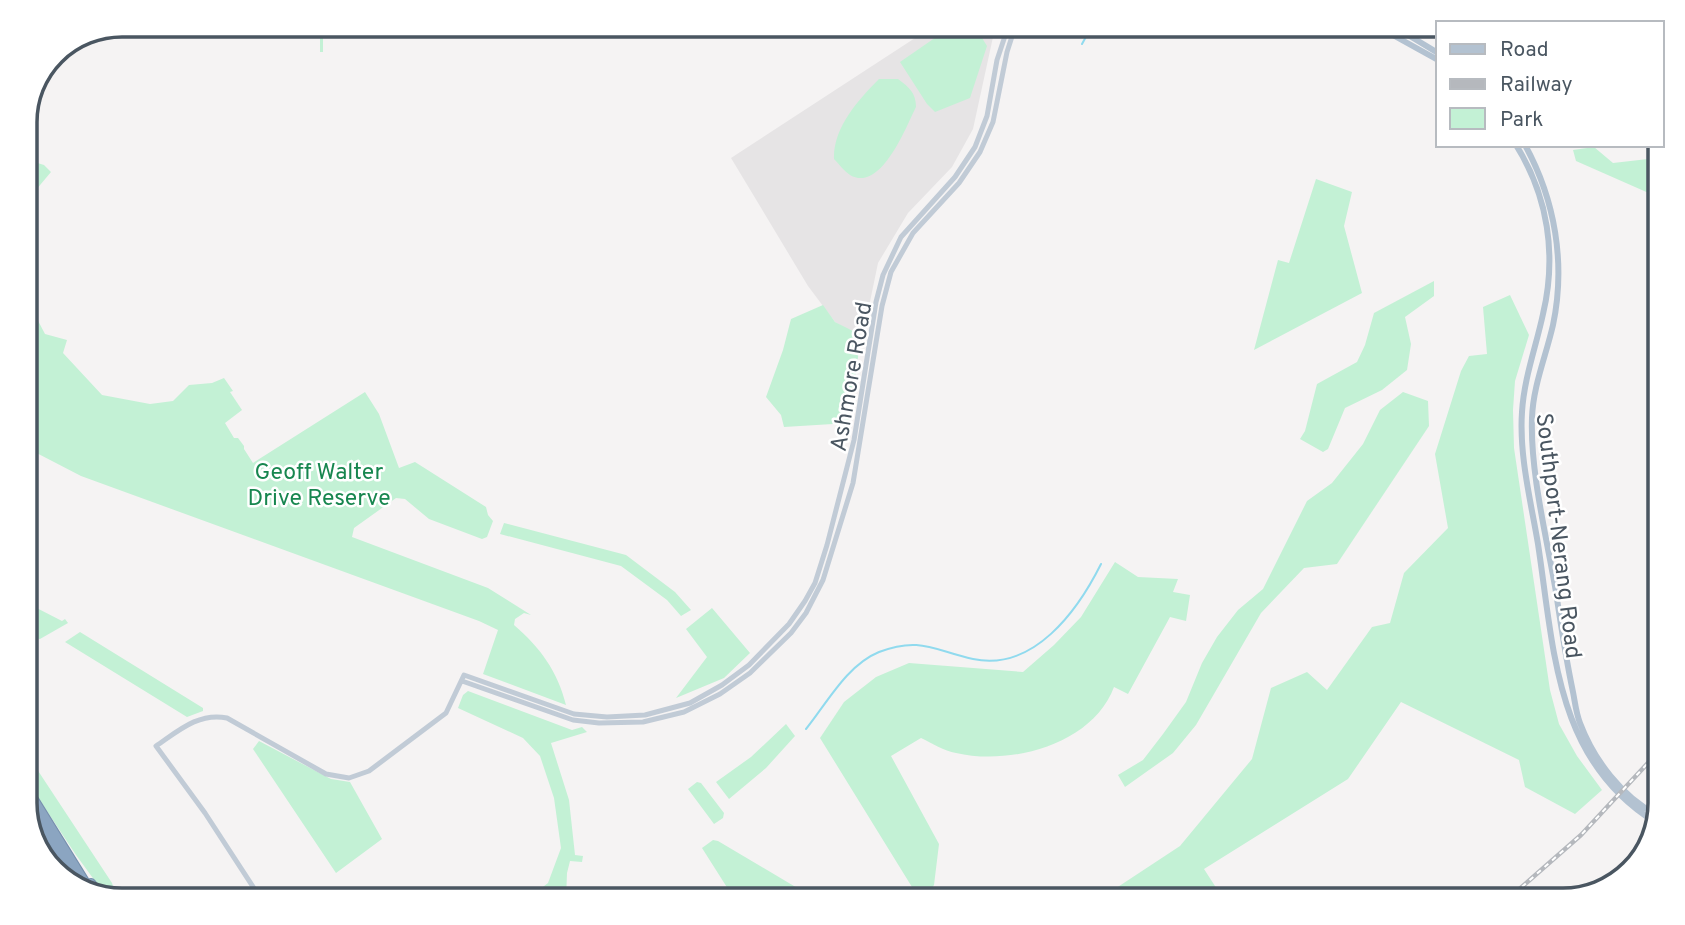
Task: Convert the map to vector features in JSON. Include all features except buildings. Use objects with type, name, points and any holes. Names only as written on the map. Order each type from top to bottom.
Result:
[{"type":"highway","points":[[37,804],[84,879]]},
{"type":"highway","points":[[38,817],[71,871]]},
{"type":"highway","points":[[79,871],[91,882]]},
{"type":"main road","name":"Ashmore Road","points":[[691,706],[749,665],[789,624],[815,583],[854,440],[876,302],[883,275],[901,237],[955,177],[975,147],[988,116],[1005,37]]},
{"type":"main road","name":"Ashmore Road","points":[[691,706],[731,688],[760,664],[799,623],[819,591],[853,483],[887,285],[909,238],[959,183],[980,152],[993,122],[1012,37]]},
{"type":"main road","points":[[1396,37],[1436,59]]},
{"type":"main road","points":[[1412,37],[1436,51]]},
{"type":"main road","name":"Southport-Nerang Road","points":[[1517,147],[1537,188],[1550,243],[1549,285],[1526,377],[1521,420],[1558,681],[1576,732],[1594,764],[1624,799],[1647,816]]},
{"type":"main road","name":"Southport-Nerang Road","points":[[1526,147],[1545,188],[1556,236],[1556,307],[1536,388],[1531,440],[1564,650],[1580,722],[1594,751],[1615,780],[1648,809]]},
{"type":"main road","points":[[250,888],[205,813],[156,746],[197,720],[220,717],[232,720],[326,774],[341,778],[356,777],[374,767],[446,713],[463,678],[574,714],[638,716],[691,706]]},
{"type":"shaded area","points":[[917,37],[993,37],[973,129],[952,167],[908,213],[878,263],[861,332],[847,329],[835,322],[808,286],[731,158]]},
{"type":"green space","points":[[359,37],[323,38],[323,52],[320,52],[320,38],[312,38]]},
{"type":"green space","points":[[936,37],[981,37],[987,46],[970,98],[935,112],[900,62]]},
{"type":"green space","points":[[879,79],[898,79],[902,82],[913,94],[916,107],[899,142],[882,167],[872,175],[861,178],[850,175],[834,159],[835,148],[848,115]]},
{"type":"green space","points":[[1594,147],[1613,163],[1648,159],[1648,193],[1576,161],[1573,150]]},
{"type":"green space","points":[[37,163],[51,172],[37,189]]},
{"type":"green space","points":[[1316,179],[1352,192],[1344,226],[1362,293],[1254,350],[1278,260],[1289,263]]},
{"type":"green space","points":[[1434,281],[1434,296],[1405,317],[1411,344],[1407,370],[1382,390],[1345,408],[1328,449],[1323,452],[1300,439],[1305,431],[1317,384],[1357,362],[1374,313]]},
{"type":"green space","points":[[1510,295],[1529,335],[1515,381],[1514,448],[1550,690],[1559,724],[1577,756],[1602,790],[1575,814],[1525,787],[1519,760],[1401,702],[1348,779],[1204,869],[1216,888],[1116,888],[1180,846],[1252,759],[1271,688],[1307,672],[1327,690],[1372,627],[1390,623],[1404,573],[1448,528],[1435,454],[1461,371],[1469,356],[1487,354],[1483,307]]},
{"type":"green space","points":[[823,305],[835,322],[861,335],[849,423],[784,427],[781,415],[766,397],[791,319]]},
{"type":"green space","name":"Geoff Walter Drive Reserve","points":[[37,319],[45,334],[67,340],[63,353],[102,395],[150,404],[173,401],[189,385],[212,383],[224,378],[242,410],[225,423],[234,438],[238,438],[244,446],[253,463],[365,392],[379,414],[399,468],[415,462],[486,507],[493,521],[487,537],[482,539],[429,519],[405,499],[396,498],[354,528],[352,537],[488,588],[531,615],[524,613],[515,619],[514,625],[547,661],[566,705],[483,674],[498,630],[479,621],[81,476],[37,453]]},
{"type":"green space","points":[[1403,392],[1428,401],[1429,426],[1337,564],[1304,568],[1261,613],[1196,725],[1173,753],[1125,787],[1118,775],[1143,760],[1186,702],[1202,663],[1217,637],[1238,610],[1263,589],[1307,501],[1332,483],[1363,444],[1380,410]]},
{"type":"green space","points":[[504,523],[626,555],[675,592],[691,610],[681,616],[667,600],[621,566],[500,534]]},
{"type":"green space","points":[[1115,562],[1138,577],[1178,579],[1173,592],[1190,595],[1186,621],[1170,617],[1128,694],[1114,687],[1103,707],[1088,723],[1069,736],[1025,753],[1001,756],[952,752],[921,738],[891,756],[939,844],[934,885],[932,888],[913,888],[820,738],[844,702],[876,677],[909,663],[1023,672],[1081,617]]},
{"type":"green space","points":[[37,608],[62,621],[65,619],[68,623],[37,638]]},
{"type":"green space","points":[[712,608],[750,653],[724,678],[676,698],[707,657],[686,629]]},
{"type":"green space","points":[[80,632],[203,708],[203,711],[187,717],[65,642]]},
{"type":"green space","points":[[468,691],[572,730],[582,727],[587,732],[551,743],[569,800],[575,855],[583,856],[582,862],[570,861],[566,888],[542,888],[548,883],[561,848],[554,798],[540,756],[523,738],[458,708],[463,695]]},
{"type":"green space","points":[[786,724],[795,736],[766,768],[729,799],[716,782],[751,757]]},
{"type":"green space","points":[[259,741],[331,779],[350,782],[382,839],[336,873],[253,749]]},
{"type":"green space","points":[[37,769],[113,888],[97,884],[37,796]]},
{"type":"green space","points":[[697,782],[701,783],[724,813],[723,818],[714,824],[688,789]]},
{"type":"green space","points":[[713,840],[718,841],[797,888],[727,888],[702,848]]},
{"type":"waterway","points":[[1082,44],[1086,37]]},
{"type":"waterway","points":[[806,729],[847,675],[879,652],[894,647],[917,645],[973,659],[995,661],[1034,647],[1066,618],[1101,564]]},
{"type":"railway","points":[[1521,888],[1581,835],[1648,763]]}]
